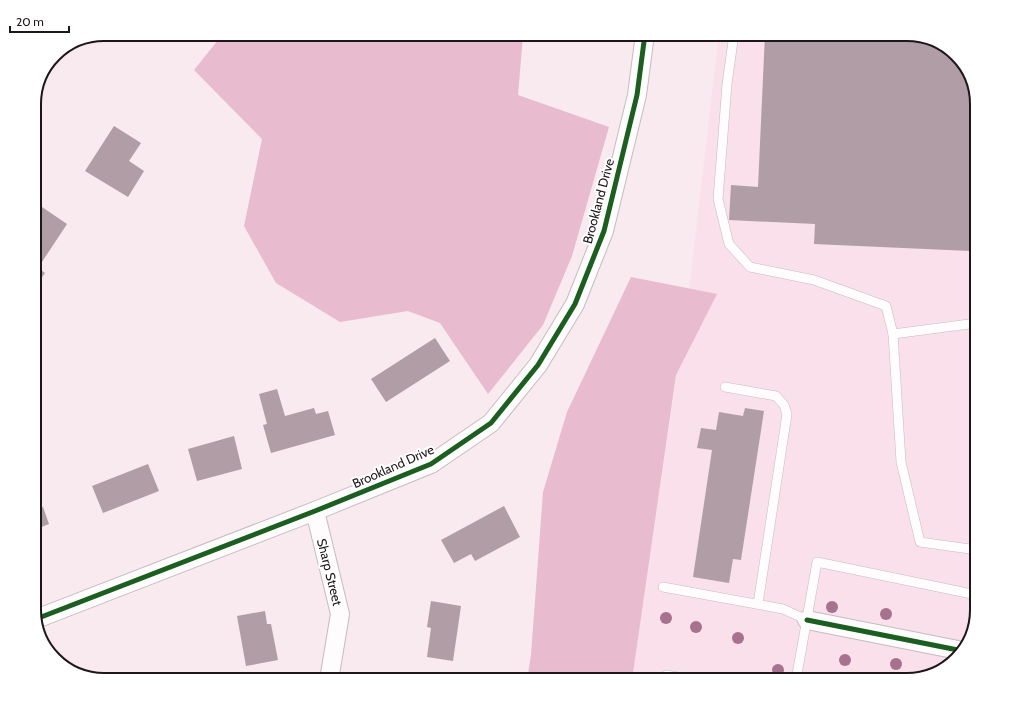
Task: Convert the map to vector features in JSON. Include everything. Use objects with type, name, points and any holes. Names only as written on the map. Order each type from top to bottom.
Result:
[{"type":"street","name":"Brookland Drive","points":[[41,617],[315,511],[431,464],[492,423],[538,366],[575,304],[604,231],[637,95],[644,41]]},
{"type":"street","name":"Sharp Street","points":[[315,511],[340,614],[330,673]]},
{"type":"street","points":[[807,620],[956,649]]},
{"type":"lane","points":[[733,41],[727,84],[718,199],[729,244],[750,267],[814,280],[886,306],[893,334],[901,462],[920,542],[970,549]]},
{"type":"lane","points":[[893,334],[970,324]]},
{"type":"lane","points":[[725,387],[776,396],[784,405],[787,414],[758,604]]},
{"type":"lane","points":[[797,673],[817,562],[970,594]]},
{"type":"lane","points":[[663,587],[783,609],[807,620]]},
{"type":"shaded area","points":[[217,41],[523,41],[518,95],[609,127],[572,256],[543,325],[488,394],[440,323],[408,311],[340,322],[276,283],[244,226],[262,139],[194,70]]},
{"type":"shaded area","points":[[718,41],[907,41],[923,43],[931,46],[942,52],[959,69],[967,84],[970,104],[970,610],[968,626],[959,645],[945,660],[938,665],[923,671],[907,673],[633,673],[690,282]]},
{"type":"shaded area","points":[[631,277],[717,294],[676,375],[633,673],[528,673],[531,655],[543,492],[567,412]]},
{"type":"building","points":[[765,41],[907,41],[923,43],[942,52],[954,63],[963,76],[969,92],[970,104],[970,251],[814,244],[815,224],[729,220],[731,185],[758,187]]},
{"type":"building","points":[[114,126],[141,143],[129,161],[144,171],[128,197],[85,171]]},
{"type":"building","points":[[42,207],[67,224],[41,263]]},
{"type":"building","points":[[41,270],[45,273],[41,279]]},
{"type":"building","points":[[435,338],[450,361],[386,402],[371,379]]},
{"type":"building","points":[[277,389],[285,416],[314,408],[316,414],[328,411],[335,435],[271,453],[263,425],[267,424],[259,394]]},
{"type":"building","points":[[745,408],[764,411],[741,560],[733,559],[729,583],[693,577],[712,450],[697,448],[701,428],[716,430],[719,412],[743,416]]},
{"type":"building","points":[[234,436],[242,469],[197,481],[188,449]]},
{"type":"building","points":[[148,464],[159,491],[103,513],[92,486]]},
{"type":"building","points":[[504,506],[520,537],[475,561],[471,554],[454,563],[441,540]]},
{"type":"building","points":[[43,507],[49,524],[41,527],[41,508]]},
{"type":"building","points":[[431,601],[461,606],[453,661],[427,657],[431,628],[427,627]]},
{"type":"building","points":[[265,611],[267,624],[271,624],[278,660],[246,666],[237,616]]},
{"type":"cycle path","points":[[41,617],[315,511],[431,464],[491,423],[538,365],[575,304],[604,231],[637,95],[644,41]]},
{"type":"cycle path","points":[[807,620],[955,649]]}]
